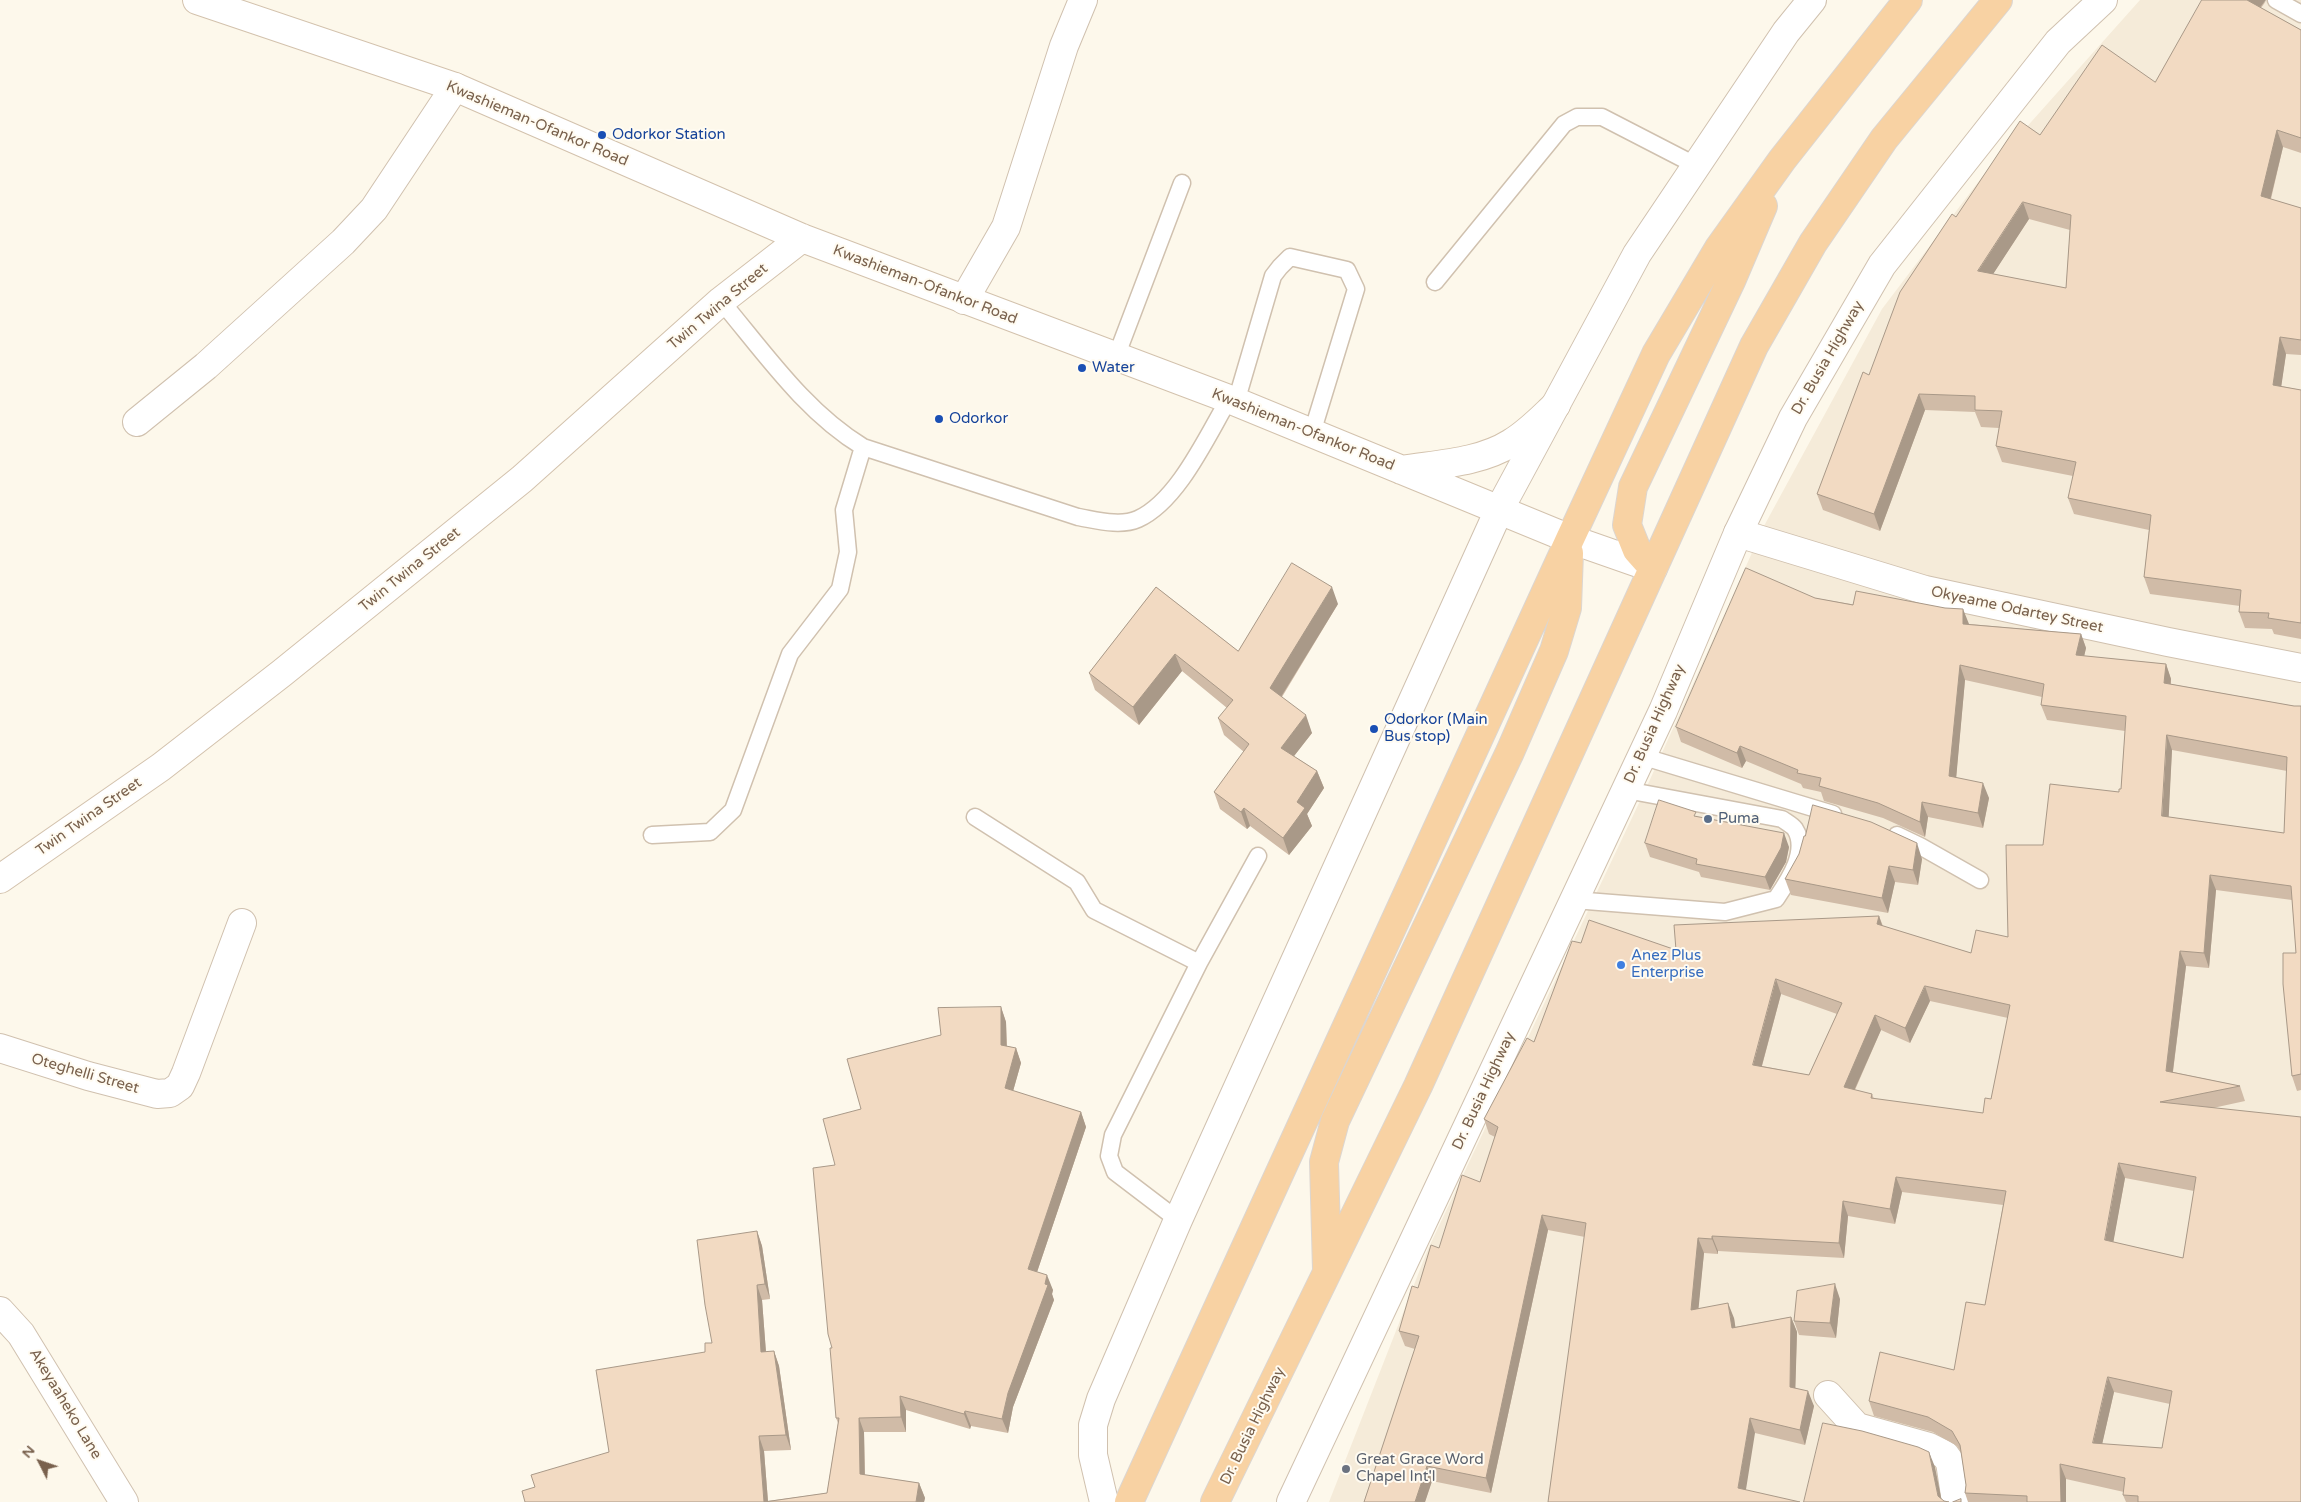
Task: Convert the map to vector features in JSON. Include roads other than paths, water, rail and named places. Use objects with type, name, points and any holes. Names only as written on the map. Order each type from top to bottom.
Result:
[{"type":"highway","points":[[1129,1502],[1656,354],[1719,248],[1782,160],[1908,0]]},
{"type":"highway","name":"Dr. Busia Highway","points":[[1215,1502],[1418,1086],[1754,346],[1813,243],[1884,139],[1998,0]]},
{"type":"highway","points":[[1653,568],[1637,550],[1627,524],[1633,487],[1731,281],[1782,160]]},
{"type":"highway","points":[[1327,1274],[1324,1162],[1335,1121],[1510,752],[1554,651],[1567,608],[1570,539]]},
{"type":"street","name":"Kwashieman-Ofankor Road","points":[[198,0],[455,87],[802,238],[1233,400],[1570,539],[1653,568]]},
{"type":"street","points":[[964,300],[1006,227],[1064,46],[1083,0]]},
{"type":"street","points":[[1104,1502],[1094,1455],[1093,1425],[1100,1399],[1178,1220],[1499,510],[1637,254],[1786,32],[1812,0]]},
{"type":"street","name":"Dr. Busia Highway","points":[[1291,1502],[1626,790],[1662,712],[1738,533],[1793,418],[1882,265],[2058,42],[2104,0]]},
{"type":"street","points":[[137,422],[206,366],[355,229],[374,209],[455,87]]},
{"type":"street","name":"Twin Twina Street","points":[[0,879],[161,767],[290,666],[522,480],[721,301],[802,238]]},
{"type":"street","points":[[1402,470],[1477,458],[1509,444],[1527,432],[1556,405]]},
{"type":"street","name":"Okyeame Odartey Street","points":[[1738,533],[1925,590],[2168,642],[2301,668]]},
{"type":"street","name":"Oteghelli Street","points":[[0,1048],[96,1078],[157,1094],[170,1093],[180,1086],[186,1073],[242,923]]},
{"type":"street","name":"Akeyaaheko Lane","points":[[0,1311],[22,1334],[124,1502]]},
{"type":"street","points":[[1828,1395],[1857,1427],[1929,1447],[1945,1455],[1950,1462],[1956,1502]]},
{"type":"lane","points":[[2276,0],[2301,14]]},
{"type":"lane","points":[[1435,282],[1564,124],[1577,116],[1602,117],[1697,166]]},
{"type":"lane","points":[[1116,357],[1182,182]]},
{"type":"lane","points":[[721,301],[817,414],[839,433],[863,447],[1078,518],[1112,523],[1137,519],[1161,503],[1179,482],[1233,400],[1273,276],[1290,257],[1347,270],[1356,289],[1312,433]]},
{"type":"lane","points":[[652,835],[710,832],[733,810],[790,654],[840,589],[848,552],[844,510],[863,447]]},
{"type":"lane","points":[[1641,756],[1852,820]]},
{"type":"lane","points":[[1574,900],[1725,912],[1776,898],[1792,874],[1801,842],[1794,828],[1782,819],[1626,790]]},
{"type":"lane","points":[[975,817],[1077,882],[1094,910],[1199,963]]},
{"type":"lane","points":[[1880,828],[1920,846],[1980,880]]},
{"type":"lane","points":[[1178,1220],[1115,1172],[1109,1156],[1113,1135],[1199,963],[1258,856]]},
{"type":"place","name":"Odorkor Station","points":[[602,135]]},
{"type":"place","name":"Water","points":[[1082,368]]},
{"type":"place","name":"Odorkor","points":[[939,419]]},
{"type":"place","name":"Odorkor (Main Bus stop)","points":[[1374,729]]},
{"type":"place","name":"Puma","points":[[1708,819]]},
{"type":"place","name":"Anez Plus Enterprise","points":[[1621,965]]},
{"type":"place","name":"Great Grace Word Chapel Int'l","points":[[1346,1469]]}]
